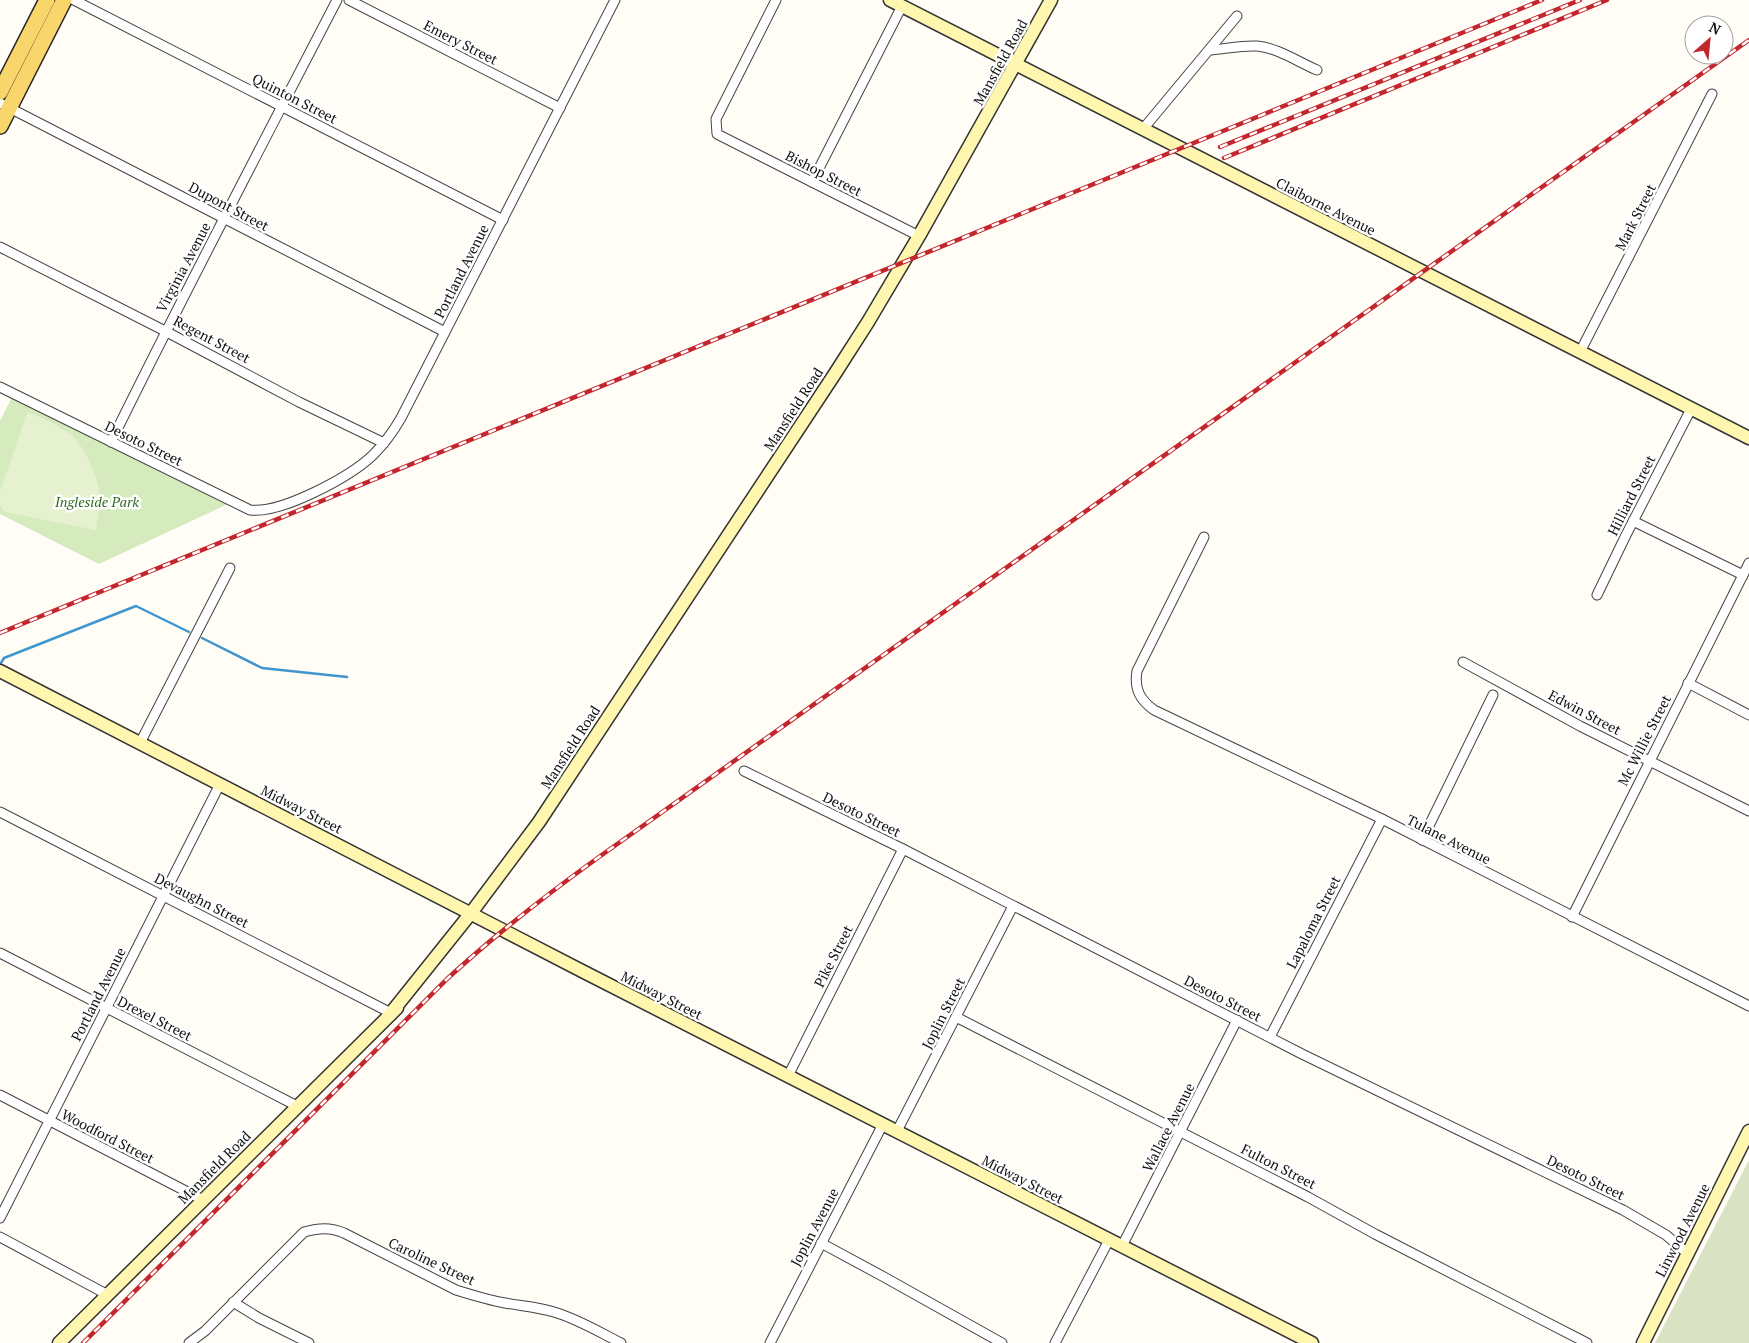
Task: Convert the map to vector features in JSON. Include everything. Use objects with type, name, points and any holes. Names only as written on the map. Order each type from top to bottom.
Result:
[{"type":"main road","points":[[0,92],[47,0]]},
{"type":"main road","points":[[0,126],[5,105],[64,0]]},
{"type":"street","name":"Quinton Street","points":[[74,0],[503,220]]},
{"type":"street","name":"Virginia Avenue","points":[[111,442],[166,331],[337,0]]},
{"type":"street","name":"Emery Street","points":[[349,0],[560,108]]},
{"type":"street","name":"Portland Avenue","points":[[279,506],[325,486],[358,468],[384,443],[401,418],[615,0]]},
{"type":"street","name":"Bishop Street","points":[[776,0],[716,119],[717,134],[919,236]]},
{"type":"street","name":"Mansfield Road","points":[[59,1343],[433,971],[527,844],[539,822],[868,322],[919,236],[1051,0]]},
{"type":"street","name":"Claiborne Avenue","points":[[898,3],[1749,438]]},
{"type":"street","points":[[812,182],[898,3]]},
{"type":"street","points":[[1143,129],[1237,16]]},
{"type":"street","points":[[1210,50],[1260,46],[1317,70]]},
{"type":"street","name":"Mark Street","points":[[1580,352],[1712,94]]},
{"type":"street","name":"Dupont Street","points":[[5,105],[445,332]]},
{"type":"street","name":"Regent Street","points":[[0,247],[166,331],[299,402],[384,443]]},
{"type":"street","name":"Desoto Street","points":[[0,387],[241,506],[257,511],[279,506]]},
{"type":"street","name":"Hilliard Street","points":[[1597,595],[1632,521],[1691,409]]},
{"type":"street","points":[[1632,521],[1745,577]]},
{"type":"street","name":"Tulane Avenue","points":[[1204,537],[1140,664],[1135,680],[1138,695],[1146,704],[1154,710],[1382,819],[1749,1006]]},
{"type":"street","name":"Mc Willie Street","points":[[1572,917],[1688,684],[1745,577],[1749,563]]},
{"type":"street","points":[[140,743],[230,568]]},
{"type":"street","name":"Edwin Street","points":[[1463,662],[1749,812]]},
{"type":"street","name":"Midway Street","points":[[0,671],[1312,1343]]},
{"type":"street","points":[[1688,684],[1749,715]]},
{"type":"street","points":[[1422,840],[1493,695]]},
{"type":"street","name":"Desoto Street","points":[[744,771],[903,849],[1270,1037],[1623,1210],[1666,1235],[1687,1253]]},
{"type":"street","name":"Portland Avenue","points":[[0,1218],[220,784]]},
{"type":"street","name":"Devaughn Street","points":[[0,812],[391,1013]]},
{"type":"street","name":"Lapaloma Street","points":[[1270,1037],[1382,819]]},
{"type":"street","name":"Pike Street","points":[[788,1076],[903,849]]},
{"type":"street","name":"Joplin Street","points":[[897,1131],[1013,906]]},
{"type":"street","name":"Drexel Street","points":[[0,953],[297,1106]]},
{"type":"street","name":"Fulton Street","points":[[956,1018],[1308,1197],[1375,1234],[1587,1343]]},
{"type":"street","name":"Wallace Avenue","points":[[1122,1246],[1237,1020]]},
{"type":"street","name":"Woodford Street","points":[[0,1096],[203,1200]]},
{"type":"street","name":"Joplin Avenue","points":[[770,1343],[883,1124]]},
{"type":"street","name":"Linwood Avenue","points":[[1643,1343],[1749,1130]]},
{"type":"street","name":"Caroline Street","points":[[233,1302],[304,1232],[318,1228],[335,1229],[456,1290],[504,1303],[555,1312],[621,1343]]},
{"type":"street","points":[[0,1237],[108,1295]]},
{"type":"street","points":[[1055,1343],[1109,1240]]},
{"type":"street","points":[[821,1243],[902,1286],[1002,1343]]},
{"type":"street","points":[[189,1343],[205,1331],[233,1302],[259,1318],[309,1343]]},
{"type":"green space","name":"Ingleside Park","points":[[12,397],[228,504],[99,564],[0,514],[0,421]]},
{"type":"green space","points":[[27,412],[68,432],[82,447],[88,457],[96,477],[100,500],[96,530],[5,512],[0,505],[0,492]]},
{"type":"green space","points":[[1749,1160],[1749,1343],[1655,1343]]},
{"type":"waterway","points":[[1,663],[4,658],[136,606],[189,632]]},
{"type":"waterway","points":[[202,638],[262,668],[347,677]]},
{"type":"railway","points":[[0,633],[1542,0]]},
{"type":"railway","points":[[1220,147],[1580,0]]},
{"type":"railway","points":[[1224,158],[1607,0]]},
{"type":"railway","points":[[83,1343],[447,979],[540,901],[599,857],[1749,40]]}]
